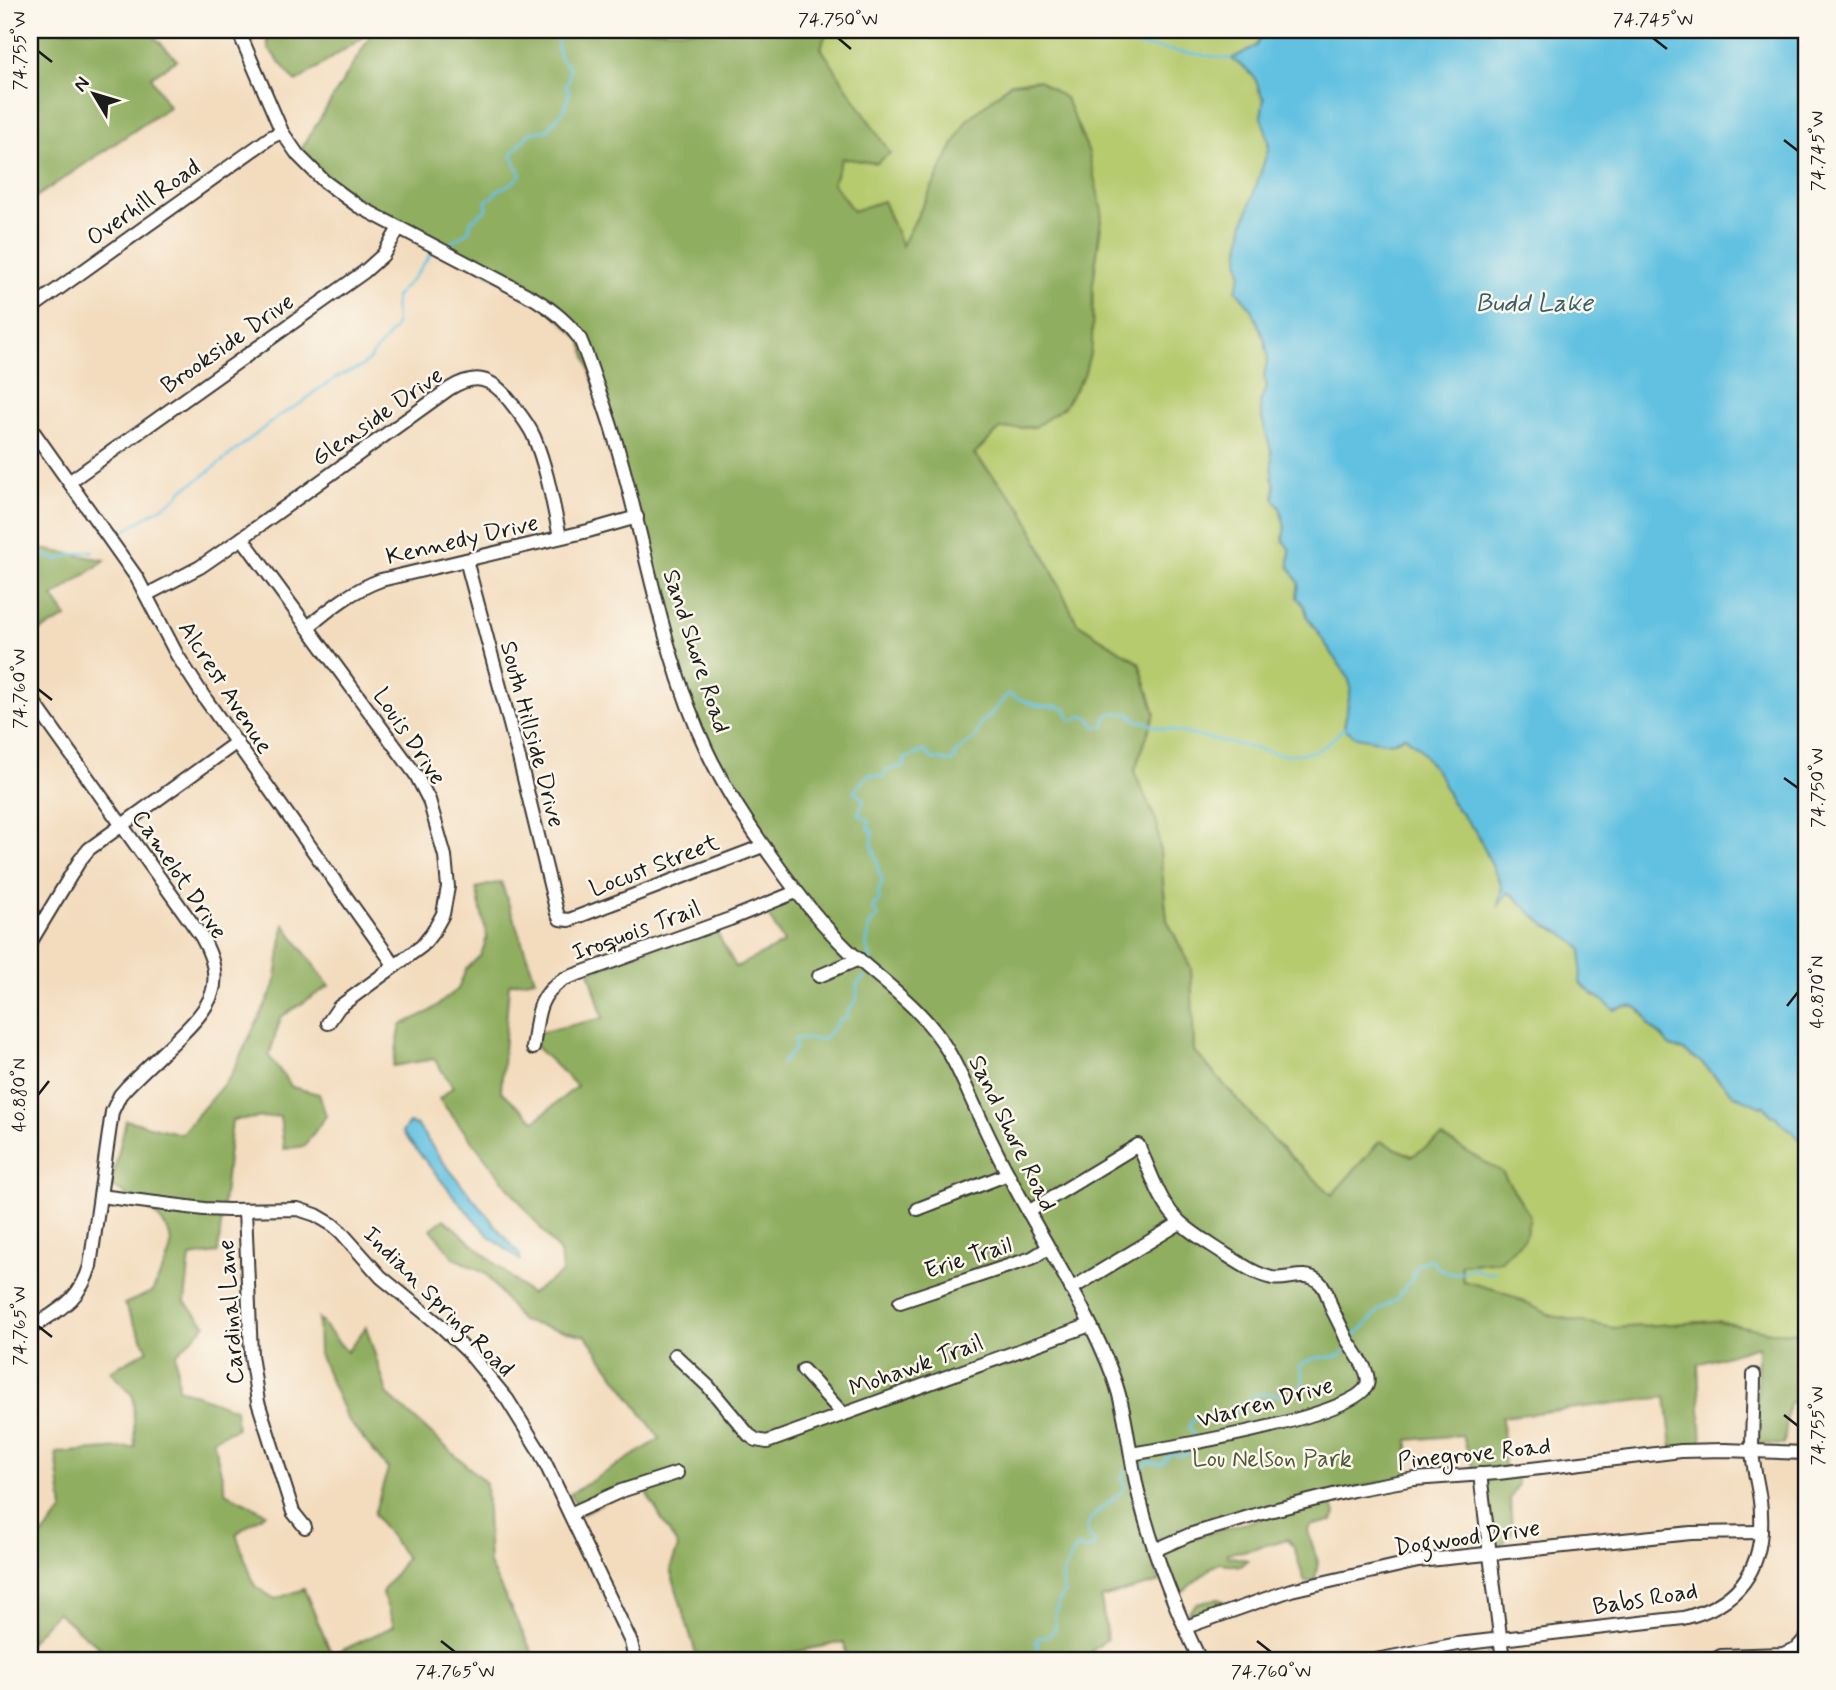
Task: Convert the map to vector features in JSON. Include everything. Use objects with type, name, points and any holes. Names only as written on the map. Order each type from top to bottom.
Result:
[{"type":"street","name":"Sand Shore Road","points":[[239,30],[282,132],[298,155],[324,181],[358,206],[535,299],[556,313],[576,333],[583,345],[609,418],[637,517],[657,603],[690,709],[705,747],[721,779],[763,846],[796,892],[825,926],[915,1008],[952,1057],[1008,1174],[1105,1357],[1118,1391],[1140,1501],[1155,1550],[1200,1660]]},
{"type":"street","name":"Overhill Road","points":[[30,309],[271,137],[282,132]]},
{"type":"street","name":"Brookside Drive","points":[[69,482],[371,266],[386,252],[400,228]]},
{"type":"street","name":"Glenside Drive","points":[[146,595],[200,567],[449,389],[473,379],[488,381],[502,391],[533,435],[560,537]]},
{"type":"street","name":"Alcrest Avenue","points":[[30,427],[137,578],[177,655],[395,966]]},
{"type":"street","name":"Kennedy Drive","points":[[308,627],[367,585],[637,517]]},
{"type":"street","name":"Louis Drive","points":[[242,538],[416,775],[429,800],[445,856],[449,887],[443,914],[428,939],[412,954],[339,1007],[328,1023]]},
{"type":"street","name":"South Hillside Drive","points":[[466,560],[560,919]]},
{"type":"street","name":"Camelot Drive","points":[[30,697],[201,936],[212,958],[214,978],[212,995],[204,1012],[127,1087],[115,1105],[110,1119],[90,1266],[82,1287],[69,1302],[30,1329]]},
{"type":"street","points":[[30,943],[84,854],[237,743]]},
{"type":"street","name":"Locust Street","points":[[560,919],[569,920],[763,846]]},
{"type":"street","name":"Iroquois Trail","points":[[533,1048],[544,998],[551,987],[564,979],[707,928],[796,892]]},
{"type":"street","points":[[819,976],[859,959]]},
{"type":"street","points":[[1028,1212],[1138,1145],[1162,1197],[1180,1223],[1071,1289]]},
{"type":"street","points":[[918,1209],[1008,1174]]},
{"type":"street","name":"Indian Spring Road","points":[[100,1196],[204,1209],[298,1209],[325,1219],[341,1232],[381,1277],[476,1360],[527,1429],[631,1642],[635,1660]]},
{"type":"street","name":"Cardinal Lane","points":[[245,1210],[250,1339],[257,1394],[293,1512],[305,1527]]},
{"type":"street","name":"Warren Drive","points":[[1131,1454],[1257,1430],[1314,1413],[1349,1401],[1363,1391],[1368,1382],[1367,1373],[1350,1346],[1323,1287],[1315,1279],[1306,1276],[1273,1278],[1258,1273],[1180,1223]]},
{"type":"street","name":"Erie Trail","points":[[900,1302],[1032,1258],[1048,1248]]},
{"type":"street","name":"Mohawk Trail","points":[[675,1355],[708,1386],[749,1435],[756,1440],[771,1442],[1090,1325]]},
{"type":"street","points":[[803,1370],[843,1414]]},
{"type":"street","name":"Babs Road","points":[[1376,1660],[1458,1644],[1683,1618],[1701,1614],[1727,1599],[1748,1577],[1759,1551],[1762,1512],[1752,1451],[1754,1375]]},
{"type":"street","name":"Pinegrove Road","points":[[1155,1550],[1189,1535],[1269,1511],[1353,1490],[1414,1479],[1587,1463],[1665,1452],[1724,1450],[1806,1453]]},
{"type":"street","points":[[570,1514],[621,1491],[677,1473]]},
{"type":"street","points":[[1480,1474],[1503,1660]]},
{"type":"street","name":"Dogwood Drive","points":[[1186,1627],[1291,1590],[1418,1561],[1690,1533],[1761,1532]]},
{"type":"street","points":[[1714,1660],[1721,1656],[1783,1657],[1804,1644]]},
{"type":"green space","points":[[30,30],[148,30],[177,60],[151,77],[169,107],[30,201]]},
{"type":"green space","points":[[267,30],[374,30],[296,82],[268,48]]},
{"type":"green space","name":"Lou Nelson Park","points":[[374,30],[827,30],[821,48],[890,153],[877,163],[842,158],[833,183],[853,211],[883,201],[902,246],[966,121],[1011,83],[1039,80],[1066,99],[1088,150],[1102,211],[1093,283],[1092,346],[1084,375],[1064,407],[1035,427],[1000,429],[974,454],[1022,509],[1077,623],[1139,663],[1155,713],[1134,772],[1157,823],[1167,920],[1191,968],[1194,1051],[1274,1141],[1332,1195],[1380,1141],[1412,1156],[1442,1137],[1502,1172],[1530,1216],[1525,1238],[1501,1261],[1461,1265],[1463,1281],[1503,1292],[1552,1316],[1614,1328],[1717,1321],[1770,1332],[1806,1333],[1806,1404],[1789,1402],[1784,1445],[1757,1443],[1758,1346],[1698,1364],[1702,1447],[1672,1448],[1666,1397],[1502,1417],[1504,1467],[1474,1470],[1462,1435],[1408,1440],[1408,1476],[1197,1526],[1145,1545],[1160,1582],[1101,1598],[1107,1639],[1091,1652],[1095,1660],[847,1660],[844,1642],[755,1660],[698,1660],[670,1569],[678,1547],[640,1482],[583,1514],[570,1494],[660,1439],[586,1336],[521,1321],[486,1274],[454,1258],[431,1229],[444,1219],[530,1294],[562,1273],[560,1253],[439,1099],[453,1087],[434,1059],[393,1066],[401,1025],[429,1012],[458,989],[466,969],[481,955],[487,937],[476,888],[501,882],[535,979],[509,984],[501,1091],[535,1121],[577,1086],[535,1046],[537,1033],[603,1018],[589,971],[713,926],[736,967],[784,943],[763,906],[795,890],[693,716],[581,340],[542,302],[348,198],[299,153]]},
{"type":"green space","points":[[827,30],[1258,30],[1260,38],[1256,46],[1232,59],[1253,75],[1264,99],[1261,117],[1269,147],[1243,226],[1239,260],[1241,275],[1236,290],[1252,309],[1265,341],[1268,357],[1264,376],[1267,386],[1260,403],[1261,414],[1272,454],[1274,499],[1280,508],[1285,528],[1283,540],[1290,550],[1289,566],[1299,583],[1297,597],[1348,677],[1351,687],[1344,728],[1370,739],[1391,743],[1405,736],[1419,748],[1441,778],[1451,801],[1477,833],[1502,887],[1499,904],[1507,893],[1512,894],[1547,926],[1563,933],[1582,949],[1593,995],[1614,1010],[1629,1006],[1638,1009],[1668,1045],[1684,1051],[1702,1063],[1718,1080],[1760,1107],[1763,1105],[1806,1145],[1806,1333],[1770,1332],[1717,1321],[1614,1328],[1552,1316],[1503,1292],[1463,1281],[1461,1265],[1501,1261],[1412,1156],[1332,1195],[1274,1141],[1194,1051],[1191,968],[1167,920],[1157,823],[1134,772],[1155,713],[1139,663],[1077,623],[1022,509],[974,454],[1000,429],[1035,427],[1093,283],[1101,227],[966,121],[902,247],[853,211],[832,183],[842,158],[877,163],[821,47]]},
{"type":"green space","points":[[30,547],[106,560],[53,597],[67,617],[40,631],[30,623]]},
{"type":"green space","points":[[284,924],[329,986],[281,1017],[269,1056],[292,1087],[319,1094],[326,1116],[304,1146],[284,1149],[280,1116],[232,1120],[218,1253],[190,1257],[185,1302],[206,1325],[176,1354],[178,1388],[235,1409],[237,1428],[213,1439],[226,1493],[266,1513],[236,1534],[255,1586],[275,1599],[304,1589],[332,1655],[394,1626],[382,1592],[406,1558],[374,1514],[388,1469],[347,1419],[319,1354],[318,1318],[347,1352],[366,1327],[388,1395],[486,1483],[489,1564],[536,1660],[171,1660],[150,1648],[126,1660],[114,1660],[57,1612],[30,1642],[30,1530],[43,1535],[63,1510],[56,1453],[135,1447],[133,1396],[110,1371],[148,1350],[124,1304],[152,1292],[170,1251],[171,1240],[161,1220],[111,1186],[126,1120],[181,1134],[230,1077],[275,985]]},
{"type":"green space","points":[[1516,1473],[1518,1484],[1510,1499],[1512,1533],[1494,1550],[1486,1481]]},
{"type":"green space","points":[[1330,1499],[1335,1514],[1332,1521],[1310,1526],[1308,1531],[1318,1562],[1315,1580],[1305,1582],[1293,1545],[1288,1539],[1227,1553],[1227,1556],[1248,1560],[1241,1566],[1220,1563],[1212,1567],[1180,1594],[1165,1556],[1175,1543]]},
{"type":"green space","points":[[1218,1599],[1227,1603],[1226,1605],[1197,1617],[1188,1613],[1197,1603]]},
{"type":"water","name":"Budd Lake","points":[[1258,30],[1806,30],[1806,1145],[1763,1105],[1761,1107],[1734,1095],[1702,1063],[1684,1051],[1668,1045],[1663,1037],[1648,1025],[1640,1009],[1626,1007],[1614,1010],[1580,983],[1582,949],[1563,933],[1547,926],[1512,894],[1507,893],[1498,907],[1502,887],[1477,833],[1451,801],[1441,778],[1419,748],[1405,736],[1391,743],[1356,737],[1344,728],[1351,687],[1348,677],[1297,597],[1299,583],[1289,566],[1290,550],[1283,540],[1285,527],[1280,508],[1274,499],[1272,454],[1261,414],[1260,403],[1267,386],[1264,376],[1268,357],[1265,341],[1252,309],[1236,290],[1241,275],[1239,260],[1243,226],[1269,147],[1261,117],[1264,99],[1253,75],[1231,59],[1256,46],[1260,38]]},
{"type":"water","points":[[409,1123],[417,1125],[443,1162],[520,1255],[520,1260],[490,1237],[457,1200],[402,1132]]},
{"type":"waterway","points":[[446,246],[469,231],[471,221],[487,209],[486,201],[521,175],[512,156],[514,151],[530,133],[549,130],[564,110],[569,91],[566,85],[570,68],[559,57],[556,30]]},
{"type":"waterway","points":[[1028,30],[1231,59]]},
{"type":"waterway","points":[[126,530],[176,498],[182,490],[280,415],[341,375],[361,367],[368,361],[394,329],[395,297],[415,276],[432,252]]},
{"type":"waterway","points":[[30,547],[42,555],[58,560],[93,551]]},
{"type":"waterway","points":[[871,959],[866,944],[872,921],[878,918],[878,914],[872,909],[880,900],[878,892],[882,882],[872,845],[873,832],[868,828],[869,821],[858,814],[864,800],[854,791],[869,774],[883,777],[887,769],[904,767],[903,760],[924,751],[933,759],[954,761],[956,758],[953,755],[976,737],[981,721],[986,720],[1008,694],[1036,705],[1064,708],[1073,721],[1081,716],[1089,718],[1096,727],[1104,727],[1110,713],[1128,713],[1138,721],[1153,726],[1284,755],[1317,750],[1344,728]]},
{"type":"waterway","points":[[781,1064],[795,1049],[795,1039],[824,1039],[839,1021],[847,1017],[848,1010],[857,1000],[857,984],[866,976]]},
{"type":"waterway","points":[[1354,1336],[1379,1310],[1398,1298],[1399,1293],[1411,1282],[1417,1265],[1430,1259],[1445,1272],[1455,1273],[1473,1268],[1487,1274],[1495,1272]]},
{"type":"waterway","points":[[1193,1438],[1189,1427],[1191,1422],[1217,1412],[1221,1415],[1235,1412],[1255,1396],[1262,1394],[1294,1395],[1304,1380],[1300,1367],[1312,1359],[1337,1356],[1347,1349]]},
{"type":"waterway","points":[[1141,1468],[1148,1462],[1162,1464],[1171,1453],[1183,1455],[1193,1448]]},
{"type":"waterway","points":[[1039,1660],[1036,1642],[1038,1638],[1051,1633],[1056,1626],[1055,1613],[1064,1593],[1062,1580],[1065,1569],[1078,1546],[1085,1550],[1094,1547],[1095,1542],[1088,1535],[1087,1527],[1097,1512],[1122,1492],[1126,1486],[1122,1480],[1125,1471]]}]
